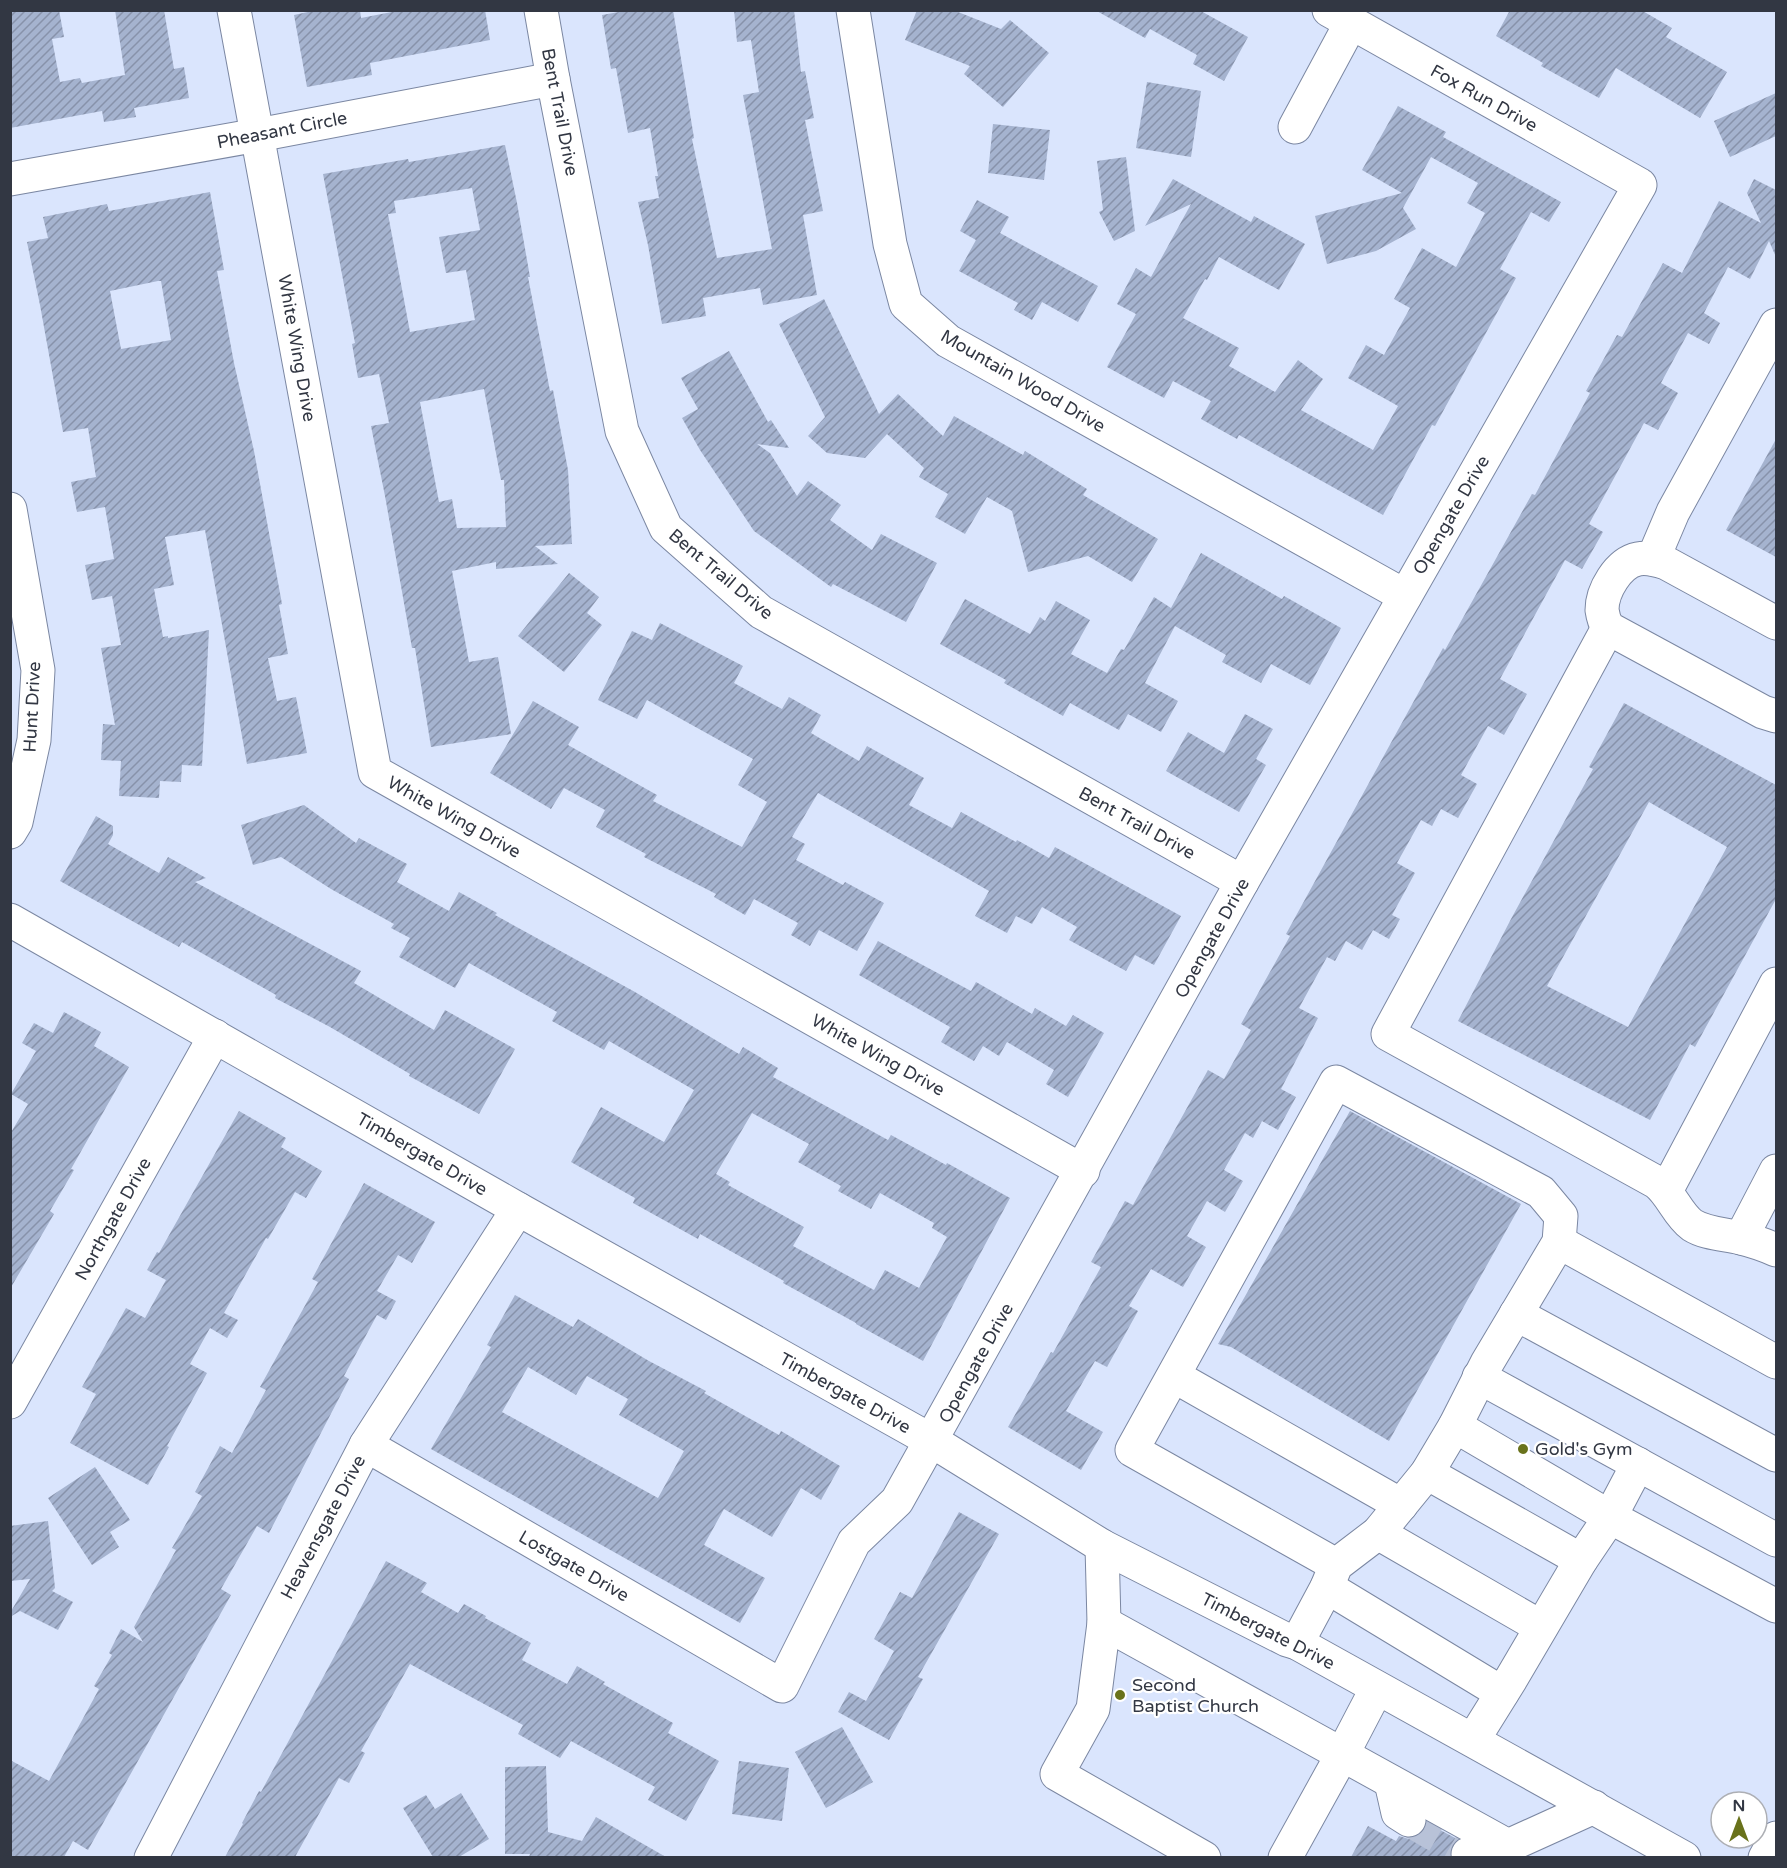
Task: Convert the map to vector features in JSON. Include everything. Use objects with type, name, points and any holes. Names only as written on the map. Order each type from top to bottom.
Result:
[{"type":"street","name":"White Wing Drive","points":[[234,10],[375,772],[1083,1171]]},
{"type":"street","name":"Bent Trail Drive","points":[[541,10],[622,431],[666,528],[761,612],[1242,882]]},
{"type":"street","name":"Mountain Wood Drive","points":[[853,10],[890,244],[906,304],[948,341],[1405,596]]},
{"type":"street","points":[[1295,127],[1340,17]]},
{"type":"street","name":"Fox Run Drive","points":[[1340,17],[1640,185]]},
{"type":"street","name":"Pheasant Circle","points":[[10,179],[553,79]]},
{"type":"street","name":"Opengate Drive","points":[[782,1686],[854,1542],[897,1501],[932,1441],[1242,882],[1640,185]]},
{"type":"street","points":[[1653,559],[1673,512],[1776,325]]},
{"type":"street","name":"Hunt Drive","points":[[10,510],[38,670],[34,740],[16,822],[10,832]]},
{"type":"street","points":[[1776,623],[1666,563],[1653,559],[1637,559],[1628,562],[1615,575],[1603,603],[1604,619],[1608,628],[1763,712],[1776,716]]},
{"type":"street","points":[[1608,628],[1388,1034],[1656,1182],[1692,1224],[1711,1232],[1741,1238],[1776,1250]]},
{"type":"street","name":"Timbergate Drive","points":[[10,920],[932,1441],[1102,1546],[1297,1643],[1684,1857]]},
{"type":"street","points":[[1666,1191],[1776,984]]},
{"type":"street","name":"Northgate Drive","points":[[10,1402],[215,1036]]},
{"type":"street","points":[[1297,1643],[1332,1576],[1378,1533],[1427,1473],[1455,1426],[1479,1377],[1559,1242],[1561,1216],[1541,1192],[1336,1082],[1132,1450],[1332,1576],[1502,1693]]},
{"type":"street","points":[[1741,1238],[1776,1171]]},
{"type":"street","name":"Heavensgate Drive","points":[[151,1857],[366,1445],[518,1209]]},
{"type":"street","points":[[1559,1242],[1776,1362]]},
{"type":"street","points":[[1516,1314],[1776,1455]]},
{"type":"street","points":[[1174,1376],[1401,1505]]},
{"type":"street","points":[[1479,1377],[1776,1540]]},
{"type":"street","points":[[1455,1426],[1610,1517],[1776,1605]]},
{"type":"street","name":"Lostgate Drive","points":[[366,1445],[782,1686]]},
{"type":"street","points":[[1473,1740],[1581,1560],[1610,1517],[1638,1464]]},
{"type":"street","points":[[1427,1473],[1581,1560]]},
{"type":"street","points":[[1378,1533],[1541,1627]]},
{"type":"street","points":[[1102,1546],[1104,1623],[1094,1709],[1057,1774],[1204,1857]]},
{"type":"street","points":[[1104,1623],[1508,1846]]},
{"type":"street","points":[[1285,1857],[1377,1688]]},
{"type":"street","points":[[1391,1782],[1398,1813],[1408,1820]]},
{"type":"street","points":[[1468,1854],[1476,1857],[1508,1846],[1594,1808]]},
{"type":"street","points":[[1765,1857],[1776,1838]]},
{"type":"building","points":[[10,10],[59,10],[64,37],[52,39],[60,82],[80,78],[82,83],[125,75],[115,10],[164,10],[174,69],[184,67],[189,98],[134,108],[136,117],[104,122],[102,111],[10,128]]},
{"type":"building","points":[[317,10],[360,10],[361,18],[402,10],[485,10],[490,40],[370,63],[372,75],[307,87],[294,15]]},
{"type":"building","points":[[630,10],[673,10],[694,138],[692,139],[717,258],[772,249],[743,95],[759,92],[751,40],[737,42],[734,10],[794,10],[801,72],[805,71],[814,118],[805,120],[823,211],[803,215],[817,295],[763,305],[760,288],[703,298],[706,316],[662,324],[638,202],[659,198],[655,176],[658,176],[650,128],[628,133],[616,68],[611,69],[602,15]]},
{"type":"building","points":[[917,10],[953,10],[1001,29],[1010,20],[1049,53],[1003,107],[964,74],[970,66],[905,40]]},
{"type":"building","points":[[1095,10],[1199,10],[1248,37],[1224,81],[1193,64],[1197,55],[1150,29],[1145,38]]},
{"type":"building","points":[[1510,10],[1641,10],[1672,28],[1666,37],[1727,72],[1700,118],[1616,68],[1599,98],[1541,66],[1543,63],[1496,36]]},
{"type":"building","points":[[1147,82],[1201,91],[1191,157],[1136,148]]},
{"type":"building","points":[[1776,93],[1776,136],[1730,157],[1714,121]]},
{"type":"building","points":[[1398,106],[1446,132],[1443,137],[1561,202],[1549,222],[1531,212],[1500,269],[1516,278],[1383,515],[1239,435],[1237,439],[1201,419],[1211,401],[1173,381],[1164,398],[1107,367],[1136,314],[1117,304],[1136,268],[1151,277],[1191,204],[1145,226],[1173,179],[1251,222],[1254,216],[1305,244],[1279,290],[1219,257],[1183,318],[1239,348],[1229,366],[1275,392],[1298,360],[1323,379],[1301,410],[1373,450],[1398,406],[1348,378],[1366,345],[1384,355],[1410,308],[1394,299],[1422,248],[1456,267],[1485,213],[1467,203],[1478,183],[1431,157],[1403,208],[1416,229],[1376,251],[1327,264],[1315,216],[1402,193],[1362,170]]},
{"type":"building","points":[[993,124],[1050,130],[1044,180],[988,173]]},
{"type":"building","points":[[505,145],[550,391],[553,390],[568,470],[572,544],[535,546],[558,564],[496,569],[496,562],[452,571],[469,662],[498,657],[511,734],[431,747],[415,648],[412,648],[371,426],[389,423],[379,374],[358,378],[352,344],[355,343],[323,174],[408,159],[409,162]],"holes":[[[472,188],[480,230],[439,237],[446,273],[466,270],[475,320],[410,332],[388,214],[396,213],[394,201]],[[484,389],[501,480],[504,480],[506,527],[457,528],[452,499],[439,502],[420,402]]]},
{"type":"building","points":[[1126,157],[1135,231],[1114,241],[1099,212],[1103,210],[1097,161]]},
{"type":"building","points":[[1754,179],[1776,190],[1776,257],[1769,241],[1750,279],[1728,267],[1704,313],[1720,323],[1709,344],[1688,333],[1661,383],[1678,393],[1658,430],[1644,423],[1589,524],[1603,532],[1582,569],[1565,560],[1500,679],[1527,694],[1504,735],[1488,726],[1461,775],[1477,784],[1458,818],[1441,809],[1432,826],[1421,820],[1397,863],[1415,873],[1392,915],[1400,919],[1389,939],[1373,930],[1362,950],[1346,941],[1335,961],[1327,957],[1299,1008],[1318,1018],[1281,1089],[1296,1097],[1278,1130],[1262,1121],[1253,1138],[1245,1133],[1224,1170],[1243,1181],[1225,1212],[1207,1201],[1187,1236],[1206,1247],[1183,1287],[1151,1269],[1129,1306],[1138,1311],[1107,1367],[1095,1361],[1066,1411],[1103,1432],[1081,1470],[1008,1427],[1101,1267],[1091,1262],[1125,1201],[1133,1205],[1208,1070],[1224,1079],[1251,1030],[1241,1024],[1290,936],[1286,934],[1443,648],[1445,650],[1532,494],[1535,495],[1590,393],[1586,391],[1617,335],[1622,337],[1663,263],[1682,273],[1719,201],[1761,223],[1747,193]]},
{"type":"building","points":[[210,192],[224,270],[217,271],[234,363],[254,451],[282,604],[279,605],[288,654],[268,658],[277,701],[296,697],[307,753],[247,764],[205,530],[165,537],[174,585],[154,589],[163,637],[209,630],[202,766],[182,765],[181,782],[160,781],[159,798],[119,796],[121,761],[101,760],[103,724],[115,725],[101,648],[121,645],[112,596],[92,600],[85,565],[114,559],[105,507],[77,512],[71,482],[96,477],[88,428],[63,432],[27,242],[48,238],[43,217],[107,204],[109,211]],"holes":[[[161,281],[171,340],[121,349],[110,291]]]},
{"type":"building","points":[[977,200],[1009,217],[1000,233],[1098,286],[1078,322],[1042,302],[1032,320],[1014,310],[1018,303],[959,271],[976,240],[960,231]]},
{"type":"building","points":[[824,299],[879,414],[898,394],[943,436],[954,416],[1023,455],[1025,451],[1087,489],[1083,495],[1158,539],[1132,582],[1088,556],[1028,572],[1012,511],[987,497],[965,534],[935,517],[948,494],[919,477],[924,468],[887,434],[865,458],[827,453],[808,436],[825,417],[779,324]]},
{"type":"building","points":[[729,351],[768,422],[771,420],[789,448],[757,444],[770,453],[797,496],[808,481],[841,505],[830,520],[872,550],[881,534],[937,563],[906,622],[833,584],[831,587],[754,531],[700,450],[682,418],[698,409],[681,378]]},
{"type":"building","points":[[1776,439],[1776,557],[1726,530]]},
{"type":"building","points":[[1201,553],[1282,599],[1284,596],[1341,628],[1310,685],[1271,664],[1261,683],[1222,662],[1226,655],[1175,626],[1145,683],[1178,701],[1161,732],[1128,714],[1119,730],[1070,703],[1063,716],[1004,683],[1006,680],[940,644],[965,599],[1030,634],[1040,617],[1045,621],[1056,601],[1090,620],[1071,654],[1107,673],[1121,649],[1124,650],[1154,597],[1171,608]]},
{"type":"building","points":[[569,573],[599,597],[587,613],[602,625],[564,672],[518,636]]},
{"type":"building","points":[[660,623],[743,666],[734,683],[782,709],[789,697],[821,715],[811,733],[859,761],[867,746],[924,778],[909,805],[952,828],[961,812],[1049,858],[1055,847],[1181,916],[1154,965],[1135,955],[1126,971],[1069,940],[1077,927],[1042,907],[1032,924],[1016,916],[1007,933],[975,916],[989,891],[818,793],[792,837],[805,844],[796,860],[843,885],[845,882],[884,903],[857,951],[819,930],[810,946],[791,935],[798,923],[754,899],[745,915],[714,897],[716,894],[644,857],[646,854],[596,827],[605,810],[564,788],[551,809],[490,773],[533,701],[579,727],[568,745],[657,795],[653,801],[742,847],[767,802],[738,785],[753,759],[647,700],[637,719],[598,700],[632,631],[652,640]]},
{"type":"building","points":[[1624,703],[1776,785],[1776,899],[1695,1047],[1690,1044],[1650,1120],[1458,1021],[1593,769],[1589,767]],"holes":[[[1649,802],[1727,847],[1628,1027],[1547,986]]]},
{"type":"building","points":[[1245,714],[1273,729],[1256,759],[1266,765],[1239,812],[1166,771],[1188,732],[1224,753]]},
{"type":"building","points":[[304,805],[356,843],[359,838],[407,864],[397,882],[449,911],[459,892],[497,913],[495,915],[635,992],[739,1054],[743,1047],[778,1068],[773,1077],[888,1140],[891,1135],[1010,1198],[923,1361],[700,1234],[698,1239],[633,1203],[635,1198],[571,1162],[601,1107],[664,1142],[694,1090],[609,1041],[604,1050],[552,1021],[557,1012],[469,963],[455,988],[399,957],[410,938],[391,928],[394,924],[331,889],[281,857],[253,865],[241,825]],"holes":[[[752,1113],[809,1144],[798,1162],[841,1186],[838,1191],[871,1209],[880,1193],[934,1223],[932,1228],[947,1237],[919,1288],[885,1270],[874,1290],[793,1246],[804,1227],[728,1185],[730,1182],[716,1174]]]},
{"type":"building","points":[[96,816],[113,826],[113,835],[108,844],[159,873],[168,857],[206,878],[195,882],[361,971],[354,983],[434,1030],[445,1010],[515,1049],[479,1114],[409,1076],[410,1074],[275,998],[276,995],[182,942],[179,947],[60,881]]},
{"type":"building","points":[[878,941],[971,991],[976,982],[1032,1014],[1035,1008],[1066,1026],[1073,1015],[1104,1033],[1068,1097],[1046,1084],[1054,1070],[1007,1042],[999,1056],[983,1046],[974,1061],[941,1042],[950,1027],[859,975]]},
{"type":"building","points":[[64,1012],[101,1032],[94,1046],[129,1067],[71,1169],[74,1170],[50,1211],[54,1214],[10,1289],[10,1134],[28,1104],[11,1094],[36,1051],[22,1043],[34,1023],[53,1033]]},
{"type":"building","points":[[239,1111],[286,1138],[281,1147],[322,1171],[306,1198],[295,1192],[268,1239],[266,1238],[224,1313],[238,1320],[227,1338],[210,1328],[190,1364],[207,1373],[148,1485],[70,1443],[96,1394],[82,1387],[126,1308],[145,1318],[166,1280],[147,1270],[157,1252],[159,1253]]},
{"type":"building","points":[[1350,1111],[1521,1204],[1389,1441],[1231,1347],[1218,1344]]},
{"type":"building","points":[[364,1183],[435,1222],[412,1263],[398,1255],[377,1291],[396,1301],[386,1320],[377,1315],[344,1376],[349,1379],[269,1533],[257,1526],[221,1589],[231,1595],[88,1850],[73,1841],[64,1857],[10,1857],[10,1760],[49,1781],[99,1689],[94,1686],[112,1655],[109,1653],[121,1629],[143,1642],[134,1627],[176,1550],[172,1548],[202,1496],[195,1492],[220,1446],[232,1453],[266,1390],[260,1387],[318,1282],[312,1279]]},
{"type":"building","points":[[515,1295],[573,1327],[578,1319],[706,1391],[704,1393],[779,1435],[781,1431],[840,1466],[821,1500],[801,1488],[772,1537],[724,1509],[704,1545],[765,1578],[740,1623],[431,1449],[491,1347],[487,1345]],"holes":[[[528,1367],[576,1395],[587,1376],[628,1399],[619,1415],[684,1451],[658,1498],[502,1412]]]},
{"type":"building","points":[[95,1467],[130,1520],[110,1532],[119,1547],[92,1565],[48,1498]]},
{"type":"building","points":[[959,1512],[999,1534],[918,1677],[923,1679],[889,1740],[838,1712],[849,1692],[866,1701],[894,1651],[874,1639],[900,1592],[912,1598]]},
{"type":"building","points":[[48,1521],[55,1588],[52,1591],[73,1602],[58,1630],[20,1611],[10,1617],[10,1613],[30,1579],[10,1581],[10,1526]]},
{"type":"building","points":[[386,1561],[427,1583],[421,1592],[458,1613],[464,1604],[531,1643],[522,1660],[567,1684],[577,1666],[605,1682],[603,1684],[673,1723],[668,1733],[719,1761],[686,1821],[648,1800],[655,1787],[571,1741],[560,1758],[518,1734],[523,1725],[410,1664],[361,1751],[365,1753],[349,1783],[339,1778],[295,1857],[225,1857]]},
{"type":"building","points":[[842,1727],[873,1782],[826,1808],[795,1752]]},
{"type":"building","points":[[739,1761],[789,1768],[782,1821],[732,1814]]},
{"type":"building","points":[[546,1766],[548,1832],[582,1841],[596,1817],[666,1857],[529,1857],[530,1854],[505,1854],[505,1767]]},
{"type":"building","points":[[461,1793],[489,1839],[459,1857],[433,1857],[403,1808],[426,1795],[435,1809]]},
{"type":"building","points":[[1427,1823],[1457,1839],[1450,1848],[1450,1857],[1351,1857],[1368,1826],[1396,1841],[1399,1836],[1409,1839],[1418,1836],[1424,1831]]},
{"type":"tunnel","points":[[1409,1820],[1468,1854]]},
{"type":"place","name":"Gold's Gym","points":[[1523,1449]]},
{"type":"place","name":"Second Baptist Church","points":[[1120,1695]]}]
